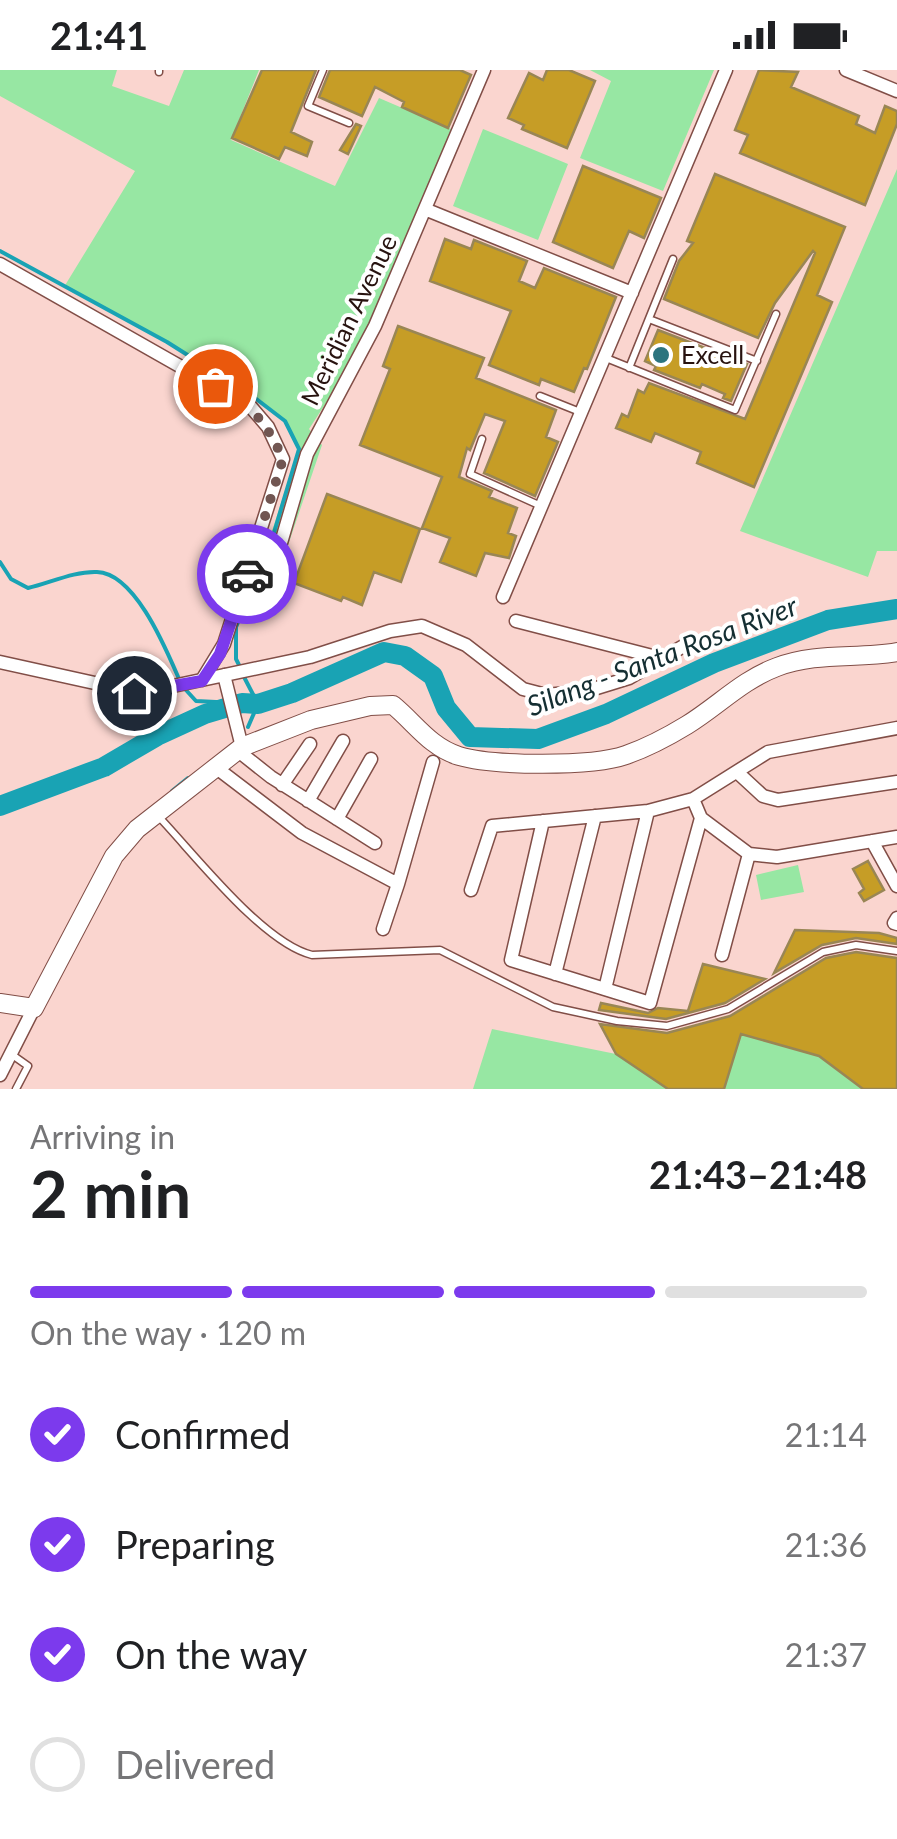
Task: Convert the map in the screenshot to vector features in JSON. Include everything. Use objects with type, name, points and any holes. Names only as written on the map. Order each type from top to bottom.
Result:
[{"type":"street","name":"Meridian Avenue","points":[[266,594],[307,454],[376,326],[484,70]]},
{"type":"street","points":[[503,597],[726,70]]},
{"type":"street","points":[[846,70],[897,91]]},
{"type":"street","points":[[427,210],[632,293]]},
{"type":"street","points":[[0,264],[250,406],[268,427],[283,459],[268,516],[224,644],[202,681]]},
{"type":"street","points":[[516,621],[664,659]]},
{"type":"street","points":[[0,662],[134,693],[226,680],[390,630],[422,626],[466,645],[524,690],[546,695],[587,691],[629,678],[687,644]]},
{"type":"street","points":[[0,1075],[114,856],[136,829],[240,748],[312,720],[370,706],[393,705],[426,738],[458,756],[505,762],[606,760],[626,755],[686,726],[750,678],[782,665],[837,654],[897,652]]},
{"type":"street","points":[[226,680],[240,748],[282,784],[374,844]]},
{"type":"street","points":[[471,890],[492,826],[648,811],[694,798],[768,752],[897,728]]},
{"type":"street","points":[[308,801],[343,741]]},
{"type":"street","points":[[282,784],[310,744]]},
{"type":"street","points":[[337,819],[371,759]]},
{"type":"street","points":[[383,928],[432,762]]},
{"type":"street","points":[[214,766],[302,834],[398,884]]},
{"type":"street","points":[[737,772],[763,796],[778,800],[897,782]]},
{"type":"street","points":[[694,798],[701,818],[749,854],[777,857],[897,836]]},
{"type":"street","points":[[605,989],[648,811]]},
{"type":"street","points":[[556,974],[596,816]]},
{"type":"street","points":[[542,821],[511,960],[650,1003],[701,818]]},
{"type":"street","points":[[872,841],[897,886]]},
{"type":"street","points":[[722,956],[749,854]]},
{"type":"street","points":[[0,1002],[34,1008]]},
{"type":"lane","points":[[323,70],[308,106],[349,123]]},
{"type":"lane","points":[[629,368],[672,259]]},
{"type":"lane","points":[[605,358],[735,410],[776,314]]},
{"type":"lane","points":[[649,319],[757,361]]},
{"type":"lane","points":[[540,396],[582,412]]},
{"type":"lane","points":[[482,439],[470,474],[542,506]]},
{"type":"lane","points":[[156,814],[268,932],[299,952],[312,956],[440,950],[553,1008],[617,1022],[666,1026],[728,1009],[823,952],[856,945],[897,952]]},
{"type":"lane","points":[[11,1054],[28,1066],[16,1089]]},
{"type":"green space","points":[[0,70],[117,70],[112,86],[169,106],[184,70],[259,70],[231,140],[335,186],[379,98],[456,131],[376,326],[309,429],[322,445],[265,613],[247,608],[299,448],[285,421],[251,395],[167,342],[64,287],[135,171],[0,96]]},
{"type":"green space","points":[[590,70],[714,70],[663,191],[580,158],[611,81]]},
{"type":"green space","points":[[483,129],[568,164],[538,240],[453,206]]},
{"type":"green space","points":[[897,169],[897,551],[877,551],[868,577],[740,531]]},
{"type":"green space","points":[[798,865],[804,892],[761,900],[756,875]]},
{"type":"green space","points":[[492,1029],[616,1054],[668,1089],[473,1089]]},
{"type":"green space","points":[[741,1034],[819,1056],[863,1089],[724,1089]]},
{"type":"building","points":[[262,70],[316,70],[291,132],[312,142],[307,156],[285,147],[279,159],[232,138]]},
{"type":"building","points":[[330,70],[460,70],[471,75],[448,128],[402,107],[404,102],[375,87],[362,116],[319,97]]},
{"type":"building","points":[[547,70],[569,70],[595,81],[567,148],[522,129],[524,125],[508,118],[529,73],[543,80]]},
{"type":"building","points":[[759,70],[798,72],[791,87],[859,116],[856,124],[875,133],[885,106],[897,111],[897,124],[865,205],[740,153],[748,135],[735,130]]},
{"type":"building","points":[[356,124],[361,126],[348,154],[340,150]]},
{"type":"building","points":[[583,166],[661,198],[644,238],[629,231],[613,268],[553,242]]},
{"type":"building","points":[[715,174],[845,227],[817,295],[832,302],[754,487],[697,463],[701,452],[655,433],[651,442],[616,428],[622,414],[628,417],[638,390],[644,393],[649,383],[745,419],[815,253],[775,303],[758,338],[664,299],[679,261],[693,243],[687,241]]},
{"type":"building","points":[[445,239],[471,249],[474,240],[527,261],[519,281],[535,288],[544,268],[616,297],[574,392],[541,379],[539,385],[489,365],[511,311],[430,281]]},
{"type":"building","points":[[398,326],[484,358],[476,378],[556,410],[546,437],[558,442],[535,496],[484,473],[505,421],[485,414],[470,450],[467,448],[459,477],[492,491],[489,497],[517,508],[508,533],[516,536],[509,558],[485,553],[476,576],[440,562],[450,538],[422,528],[442,477],[360,445],[390,369],[383,366]]},
{"type":"building","points":[[658,330],[747,364],[731,401],[723,398],[725,394],[702,384],[700,388],[654,370],[656,366],[645,361]]},
{"type":"building","points":[[327,494],[420,529],[401,582],[374,572],[362,605],[294,583]]},
{"type":"building","points":[[868,861],[884,890],[864,901],[859,893],[864,889],[853,869]]},
{"type":"building","points":[[795,930],[879,933],[897,938],[897,944],[856,938],[822,945],[774,973]]},
{"type":"building","points":[[856,952],[897,958],[897,1089],[863,1089],[819,1056],[741,1034],[724,1089],[668,1089],[616,1054],[600,1024],[667,1033],[730,1016],[826,958]]},
{"type":"building","points":[[703,964],[765,979],[725,1003],[666,1019],[599,1010],[601,1003],[648,1013],[658,1008],[688,1011]]},
{"type":"waterway","points":[[0,251],[167,342],[285,421],[299,449],[270,546],[236,627],[236,659],[240,667]]},
{"type":"waterway","points":[[0,562],[11,579],[28,588],[80,573],[111,576],[136,598],[179,679]]},
{"type":"waterway","name":"Silang - Santa Rosa River","points":[[0,806],[104,767],[205,714],[292,693],[384,652],[405,656],[433,676],[446,708],[470,737],[538,739],[606,714],[714,663],[828,620],[897,609]]},
{"type":"waterway","name":"Silang - Santa Rosa River","points":[[243,675],[258,704],[248,727]]},
{"type":"waterway","points":[[185,689],[196,701],[258,704]]},
{"type":"waterway","points":[[172,791],[188,778]]},
{"type":"way so far","points":[[215,386],[250,406],[268,427],[283,459],[247,574]]},
{"type":"place","name":"Excell","points":[[661,355]]},
{"type":"route","points":[[134,693],[202,681],[220,654],[247,574]]}]
